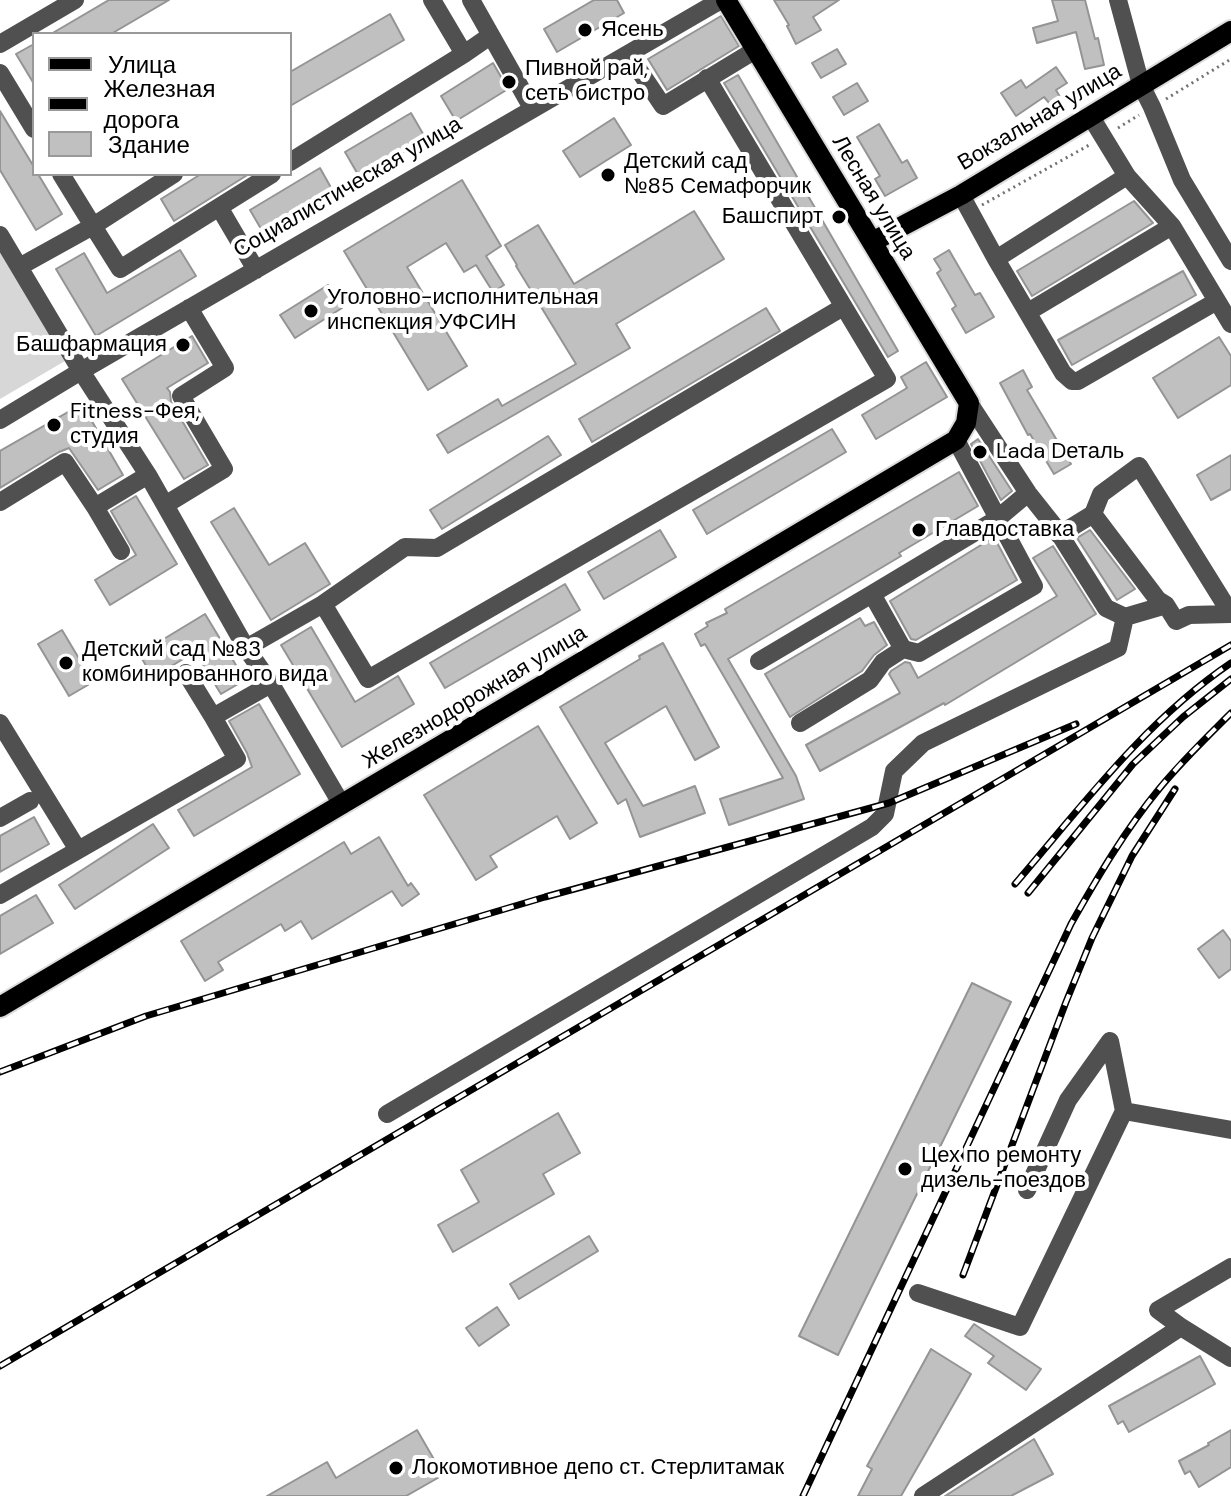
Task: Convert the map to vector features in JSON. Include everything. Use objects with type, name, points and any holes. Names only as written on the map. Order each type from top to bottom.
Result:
[{"type":"main road","name":"Лесная улица","points":[[723,0],[757,49],[872,242],[964,422]]},
{"type":"main road","name":"Вокзальная улица","points":[[872,242],[961,195],[1231,31]]},
{"type":"main road","name":"Железнодорожная улица","points":[[0,1007],[342,805],[964,422]]},
{"type":"street","points":[[0,44],[75,0]]},
{"type":"street","points":[[432,0],[464,54]]},
{"type":"street","points":[[471,0],[532,108]]},
{"type":"street","name":"Социалистическая улица","points":[[0,420],[532,108],[723,0]]},
{"type":"street","points":[[1118,0],[1141,85],[1182,180],[1231,261]]},
{"type":"street","points":[[293,157],[490,36]]},
{"type":"street","points":[[628,54],[663,106],[757,49]]},
{"type":"street","points":[[0,73],[32,126]]},
{"type":"street","points":[[323,604],[368,679],[887,379],[707,78]]},
{"type":"street","points":[[1091,117],[1127,176],[1172,226],[1231,324]]},
{"type":"street","points":[[62,176],[120,269],[269,176]]},
{"type":"street","points":[[19,267],[93,226],[171,176]]},
{"type":"street","points":[[996,259],[1127,176]]},
{"type":"street","points":[[961,195],[1067,378],[1078,381],[1217,301]]},
{"type":"street","points":[[219,207],[256,270]]},
{"type":"street","points":[[1028,312],[1172,226]]},
{"type":"street","points":[[0,235],[81,371],[148,475],[246,648],[271,684],[342,805]]},
{"type":"street","points":[[246,648],[323,604],[405,547],[437,548],[843,307]]},
{"type":"street","points":[[165,505],[224,469],[181,396],[225,368],[189,308]]},
{"type":"street","points":[[964,422],[1028,493],[1106,608],[1125,617],[1166,605]]},
{"type":"street","points":[[872,594],[903,649],[919,653],[1034,586],[997,519],[964,422]]},
{"type":"street","points":[[0,502],[65,462],[121,551]]},
{"type":"street","points":[[1059,535],[1093,514],[1101,494],[1139,466],[1230,614]]},
{"type":"street","points":[[95,507],[148,475]]},
{"type":"street","points":[[759,661],[997,519],[1028,493]]},
{"type":"street","points":[[1093,514],[1176,621],[1189,615],[1230,614]]},
{"type":"street","points":[[387,1114],[872,827],[885,814],[894,771],[923,743],[1118,648],[1125,617]]},
{"type":"street","points":[[800,723],[870,680],[883,662],[903,649]]},
{"type":"street","points":[[0,895],[237,759],[186,673]]},
{"type":"street","points":[[213,717],[271,684]]},
{"type":"street","points":[[0,723],[78,850]]},
{"type":"street","points":[[0,818],[30,801]]},
{"type":"street","points":[[918,1293],[1020,1327],[1124,1111],[1110,1041],[1068,1100],[1027,1190]]},
{"type":"street","points":[[1124,1111],[1231,1130]]},
{"type":"street","points":[[1231,1267],[1158,1310],[1231,1358]]},
{"type":"street","points":[[923,1496],[1181,1327]]},
{"type":"shaded area","points":[[0,250],[65,361],[0,399]]},
{"type":"building","points":[[109,0],[169,0],[114,32],[54,32]]},
{"type":"building","points":[[594,0],[617,0],[624,13],[557,52],[544,29]]},
{"type":"building","points":[[774,0],[839,0],[813,17],[821,30],[796,44]]},
{"type":"building","points":[[1052,0],[1085,0],[1104,65],[1085,69],[1076,32],[1037,43],[1033,28],[1058,21]]},
{"type":"building","points":[[390,14],[404,40],[292,105],[292,71]]},
{"type":"building","points":[[721,16],[739,46],[667,90],[648,59]]},
{"type":"building","points":[[32,45],[32,81],[16,54]]},
{"type":"building","points":[[837,49],[846,64],[821,78],[812,63]]},
{"type":"building","points":[[493,63],[508,89],[456,121],[441,96]]},
{"type":"building","points":[[1056,67],[1067,83],[1056,90],[1060,97],[1050,104],[1044,97],[1016,116],[1001,93],[1021,80],[1026,88]]},
{"type":"building","points":[[738,75],[898,351],[888,357],[724,83]]},
{"type":"building","points":[[857,83],[868,101],[844,115],[833,97]]},
{"type":"building","points":[[0,111],[32,164],[32,176],[39,176],[62,214],[36,230],[0,170]]},
{"type":"building","points":[[411,113],[426,139],[360,178],[345,152]]},
{"type":"building","name":"Детский сад №85 Семафорчик","points":[[614,118],[631,145],[580,177],[563,151]]},
{"type":"building","points":[[879,124],[902,163],[907,160],[917,178],[885,196],[875,179],[880,176],[857,137]]},
{"type":"building","points":[[320,168],[334,193],[264,234],[250,210]]},
{"type":"building","points":[[198,176],[246,176],[174,221],[161,199]]},
{"type":"building","points":[[462,180],[501,246],[486,256],[504,285],[493,292],[476,265],[464,272],[446,243],[407,267],[467,366],[428,390],[344,251]]},
{"type":"building","points":[[1134,201],[1153,223],[1032,296],[1017,271]]},
{"type":"building","points":[[694,211],[724,259],[616,324],[630,348],[448,453],[437,435],[498,399],[502,406],[576,364],[505,245],[538,225],[574,284]]},
{"type":"building","points":[[180,250],[196,276],[96,336],[56,269],[84,253],[107,293]]},
{"type":"building","points":[[949,250],[975,295],[980,293],[994,317],[966,333],[952,309],[956,306],[937,273],[941,270],[934,259]]},
{"type":"building","points":[[1183,271],[1196,295],[1072,365],[1058,340]]},
{"type":"building","name":"Уголовно-исполнительная инспекция УФСИН","points":[[328,285],[342,308],[295,338],[280,315]]},
{"type":"building","points":[[766,308],[780,331],[592,442],[579,419]]},
{"type":"building","points":[[192,336],[208,363],[167,388],[171,402],[208,465],[184,479],[122,379]]},
{"type":"building","points":[[1219,337],[1231,356],[1231,385],[1178,418],[1153,378]]},
{"type":"building","points":[[926,362],[947,397],[876,439],[862,415],[907,388],[901,377]]},
{"type":"building","points":[[1023,370],[1032,387],[1027,390],[1071,464],[1054,474],[1028,435],[1000,383]]},
{"type":"building","points":[[82,404],[123,475],[98,490],[69,448],[0,488],[0,451]]},
{"type":"building","points":[[832,429],[846,452],[707,534],[693,510]]},
{"type":"building","points":[[548,436],[561,455],[442,529],[430,510]]},
{"type":"building","points":[[978,439],[1012,491],[1001,500],[971,444]]},
{"type":"building","points":[[1231,455],[1231,489],[1211,500],[1197,475]]},
{"type":"building","points":[[959,472],[978,506],[899,553],[901,556],[728,659],[796,776],[804,799],[729,825],[720,799],[783,778],[705,644],[701,646],[695,634],[708,626],[706,623],[727,613],[725,609]]},
{"type":"building","points":[[136,496],[177,564],[110,605],[95,580],[136,555],[111,511]]},
{"type":"building","points":[[234,508],[269,565],[305,543],[330,584],[271,620],[211,522]]},
{"type":"building","points":[[660,530],[676,557],[604,599],[588,572]]},
{"type":"building","points":[[1090,530],[1135,589],[1117,600],[1077,538]]},
{"type":"building","points":[[994,537],[1017,580],[916,640],[911,639],[890,601]]},
{"type":"building","points":[[1053,546],[1096,614],[945,705],[820,771],[806,745],[900,693],[889,674],[891,671],[905,662],[910,663],[918,678],[1057,596],[1033,558]]},
{"type":"building","points":[[565,584],[580,610],[445,688],[430,663]]},
{"type":"building","points":[[205,614],[245,680],[221,694],[195,652],[153,677],[139,654]]},
{"type":"building","points":[[860,618],[865,626],[874,622],[887,645],[874,655],[862,671],[790,717],[765,674]]},
{"type":"building","points":[[311,627],[355,702],[398,676],[414,704],[342,747],[281,645]]},
{"type":"building","name":"Детский сад №83 комбинированного вида","points":[[62,630],[93,682],[69,696],[38,644]]},
{"type":"building","points":[[663,643],[719,747],[695,760],[666,706],[605,743],[643,806],[695,786],[705,813],[640,837],[626,799],[618,804],[560,707]]},
{"type":"building","points":[[259,704],[300,774],[194,836],[178,810],[252,767],[229,721]]},
{"type":"building","points":[[538,726],[597,823],[570,839],[557,816],[490,856],[497,867],[476,880],[424,795]]},
{"type":"building","points":[[34,817],[49,844],[0,872],[0,836]]},
{"type":"building","points":[[153,824],[169,848],[75,909],[59,885]]},
{"type":"building","points":[[379,837],[408,886],[411,883],[419,894],[402,906],[392,891],[312,939],[301,921],[285,931],[281,924],[218,962],[223,970],[205,981],[181,941],[344,842],[351,854]]},
{"type":"building","points":[[36,895],[53,923],[0,954],[0,916]]},
{"type":"building","points":[[1223,930],[1231,941],[1231,969],[1219,978],[1198,949]]},
{"type":"building","name":"Цех по ремонту дизель-поездов","points":[[972,983],[1011,1002],[838,1355],[799,1336]]},
{"type":"building","points":[[558,1113],[580,1153],[543,1174],[554,1194],[453,1252],[438,1225],[479,1202],[461,1170]]},
{"type":"building","points":[[589,1236],[598,1251],[519,1299],[510,1284]]},
{"type":"building","points":[[497,1307],[509,1325],[479,1346],[466,1328]]},
{"type":"building","points":[[974,1324],[1041,1369],[1026,1390],[988,1363],[994,1356],[965,1336]]},
{"type":"building","points":[[931,1349],[971,1374],[901,1496],[858,1496],[872,1469],[867,1466]]},
{"type":"building","points":[[1200,1356],[1215,1384],[1129,1432],[1123,1421],[1118,1424],[1109,1406]]},
{"type":"building","name":"Локомотивное депо ст. Стерлитамак","points":[[417,1430],[443,1475],[406,1496],[267,1496],[327,1462],[336,1478]]},
{"type":"building","points":[[1231,1430],[1231,1467],[1199,1487],[1190,1471],[1185,1474],[1179,1461]]},
{"type":"building","points":[[1034,1439],[1053,1474],[1011,1496],[945,1496]]},
{"type":"railway","points":[[0,1366],[1231,645]]},
{"type":"railway","points":[[1015,884],[1143,738],[1170,711],[1231,663]]},
{"type":"railway","points":[[1028,893],[1133,764],[1183,717],[1231,679]]},
{"type":"railway","points":[[803,1496],[1071,924],[1112,855],[1147,805],[1176,769],[1231,713]]},
{"type":"railway","points":[[0,1072],[146,1016],[545,897],[889,803],[1076,724]]},
{"type":"railway","points":[[963,1275],[1092,938],[1132,856],[1175,789]]},
{"type":"place","name":"Ясень","points":[[585,30]]},
{"type":"place","name":"Пивной рай, сеть бистро","points":[[509,82]]},
{"type":"place","name":"Детский сад №85 Семафорчик","points":[[608,175]]},
{"type":"place","name":"Башспирт","points":[[839,217]]},
{"type":"place","name":"Уголовно-исполнительная инспекция УФСИН","points":[[311,311]]},
{"type":"place","name":"Башфармация","points":[[183,345]]},
{"type":"place","name":"Fitness-Фея, студия","points":[[54,425]]},
{"type":"place","name":"Lada Dеталь","points":[[980,452]]},
{"type":"place","name":"Главдоставка","points":[[919,530]]},
{"type":"place","name":"Детский сад №83 комбинированного вида","points":[[66,663]]},
{"type":"place","name":"Цех по ремонту дизель-поездов","points":[[905,1169]]},
{"type":"place","name":"Локомотивное депо ст. Стерлитамак","points":[[396,1468]]}]
